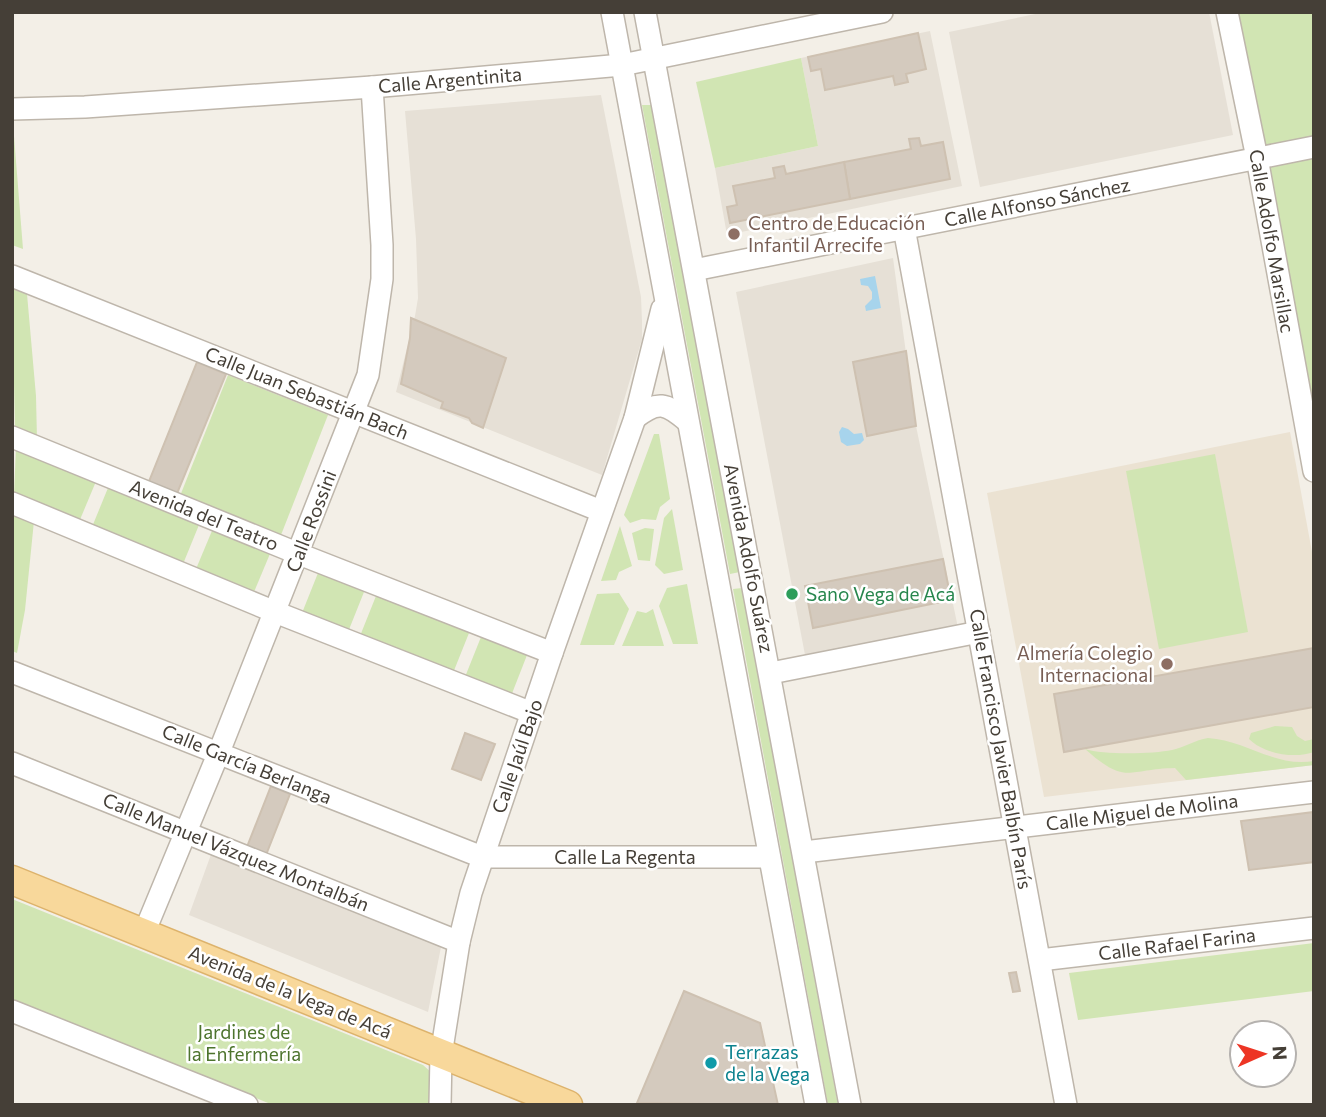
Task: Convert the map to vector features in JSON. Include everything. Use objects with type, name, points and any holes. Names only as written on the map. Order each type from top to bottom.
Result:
[{"type":"main road","name":"Avenida de la Vega de Acá","points":[[12,880],[568,1105]]},
{"type":"street","name":"Avenida Adolfo Suárez","points":[[612,12],[816,1105]]},
{"type":"street","name":"Avenida Adolfo Suárez","points":[[645,12],[850,1105]]},
{"type":"street","name":"Calle Argentinita","points":[[12,109],[85,107],[372,87],[622,65],[882,12]]},
{"type":"street","name":"Calle Adolfo Marsillac","points":[[1227,12],[1257,158],[1314,471]]},
{"type":"street","name":"Calle Rossini","points":[[144,933],[299,554],[368,375],[382,279],[372,87]]},
{"type":"street","name":"Calle Alfonso Sánchez","points":[[695,270],[1314,147]]},
{"type":"street","name":"Calle Francisco Javier Balbín París","points":[[904,228],[1066,1105]]},
{"type":"street","name":"Calle Juan Sebastián Bach","points":[[12,276],[601,511]]},
{"type":"street","name":"Calle Jaúl Bajo","points":[[440,1105],[442,1055],[459,942],[482,857],[635,418],[664,300]]},
{"type":"street","points":[[635,418],[648,408],[660,405],[671,408],[687,421]]},
{"type":"street","name":"Avenida del Teatro","points":[[12,437],[552,653]]},
{"type":"street","points":[[12,503],[275,612],[532,713]]},
{"type":"street","points":[[771,673],[979,632]]},
{"type":"street","name":"Calle García Berlanga","points":[[12,672],[482,857]]},
{"type":"street","name":"Calle Manuel Vázquez Montalbán","points":[[12,763],[459,942]]},
{"type":"street","name":"Calle Miguel de Molina","points":[[804,852],[1314,792]]},
{"type":"street","name":"Calle La Regenta","points":[[482,857],[768,857]]},
{"type":"street","name":"Calle Rafael Farina","points":[[1040,960],[1314,928]]},
{"type":"street","points":[[12,1011],[247,1105]]},
{"type":"shaded area","points":[[1045,12],[1209,12],[1233,135],[980,187],[949,32]]},
{"type":"shaded area","points":[[930,31],[962,186],[727,235],[715,168],[818,146],[801,58]]},
{"type":"shaded area","points":[[601,95],[641,297],[642,321],[642,339],[602,475],[396,392],[418,298],[405,111]]},
{"type":"shaded area","points":[[893,258],[916,426],[962,647],[809,676],[736,292]]},
{"type":"shaded area","name":"Almería Colegio Internacional","points":[[1290,432],[1314,563],[1314,765],[1044,797],[987,493]]},
{"type":"shaded area","points":[[213,849],[442,942],[428,1012],[189,915]]},
{"type":"green space","points":[[1237,12],[1314,12],[1314,430]]},
{"type":"green space","points":[[801,58],[818,146],[715,168],[696,82]]},
{"type":"green space","points":[[642,105],[651,105],[740,572],[730,574]]},
{"type":"green space","points":[[14,136],[23,249],[12,245]]},
{"type":"green space","points":[[12,289],[27,294],[37,440],[15,430]]},
{"type":"green space","points":[[228,375],[328,415],[281,535],[180,496]]},
{"type":"green space","points":[[654,434],[659,434],[670,499],[660,507],[656,520],[642,519],[630,523],[624,515]]},
{"type":"green space","points":[[16,446],[97,479],[79,522],[14,496]]},
{"type":"green space","points":[[1215,454],[1248,632],[1159,649],[1126,471]]},
{"type":"green space","points":[[110,483],[201,520],[183,564],[92,527]]},
{"type":"green space","points":[[672,509],[683,570],[664,574],[655,565],[664,518]]},
{"type":"green space","points":[[13,512],[34,521],[25,610],[17,653],[12,651]]},
{"type":"green space","points":[[214,526],[272,549],[254,592],[196,569]]},
{"type":"green space","points":[[620,526],[632,566],[619,572],[616,580],[601,581]]},
{"type":"green space","points":[[645,528],[654,529],[650,561],[638,560],[632,533]]},
{"type":"green space","points":[[320,568],[366,587],[348,632],[302,613]]},
{"type":"green space","points":[[687,584],[698,644],[673,644],[659,606],[667,588]]},
{"type":"green space","points":[[742,588],[838,1105],[828,1105],[733,589]]},
{"type":"green space","points":[[378,591],[471,628],[453,673],[360,636]]},
{"type":"green space","points":[[619,593],[629,609],[614,645],[580,645],[597,594]]},
{"type":"green space","points":[[653,609],[664,646],[622,646],[637,611],[646,613]]},
{"type":"green space","points":[[483,632],[529,650],[511,696],[465,677]]},
{"type":"green space","points":[[1275,726],[1292,727],[1297,736],[1305,741],[1314,739],[1314,752],[1280,754],[1271,752],[1249,739],[1251,733]]},
{"type":"green space","points":[[1208,738],[1235,743],[1287,761],[1314,761],[1314,765],[1186,780],[1175,768],[1119,772],[1085,749],[1115,753],[1153,752],[1172,750]]},
{"type":"green space","name":"Jardines de la Enfermería","points":[[12,899],[423,1065],[432,1073],[433,1105],[273,1105],[12,999]]},
{"type":"green space","points":[[1314,943],[1314,991],[1078,1020],[1069,973]]},
{"type":"water","points":[[875,276],[881,308],[866,311],[865,306],[872,299],[872,292],[868,286],[861,285],[860,279]]},
{"type":"water","points":[[842,427],[854,434],[862,433],[864,440],[860,444],[847,446],[841,442],[839,432]]},
{"type":"building","points":[[918,33],[926,69],[906,74],[908,82],[895,85],[893,76],[825,90],[821,69],[811,71],[808,57]]},
{"type":"building","points":[[919,138],[921,146],[943,142],[950,179],[850,199],[844,162],[911,149],[909,139]]},
{"type":"building","points":[[844,162],[850,199],[730,223],[727,207],[737,205],[733,186],[775,178],[773,168],[784,166],[786,174]]},
{"type":"building","points":[[411,318],[506,358],[483,428],[472,423],[469,418],[441,408],[443,402],[401,384]]},
{"type":"building","points":[[906,351],[916,426],[867,436],[853,362]]},
{"type":"building","points":[[197,362],[226,374],[176,496],[148,484]]},
{"type":"building","points":[[943,559],[951,600],[813,628],[805,586]]},
{"type":"building","points":[[1314,648],[1314,707],[1064,752],[1054,694]]},
{"type":"building","points":[[465,733],[495,744],[481,780],[452,769]]},
{"type":"building","points":[[271,786],[290,794],[264,860],[245,852]]},
{"type":"building","points":[[1314,812],[1314,862],[1249,870],[1241,821]]},
{"type":"building","points":[[1016,972],[1020,991],[1013,992],[1009,973]]},
{"type":"building","name":"Terrazas de la Vega","points":[[684,991],[760,1023],[778,1105],[637,1103]]},
{"type":"place","name":"Centro de Educación Infantil Arrecife","points":[[734,234]]},
{"type":"place","name":"Sano Vega de Acá","points":[[792,594]]},
{"type":"place","name":"Almería Colegio Internacional","points":[[1167,664]]},
{"type":"place","name":"Terrazas de la Vega","points":[[711,1063]]}]
